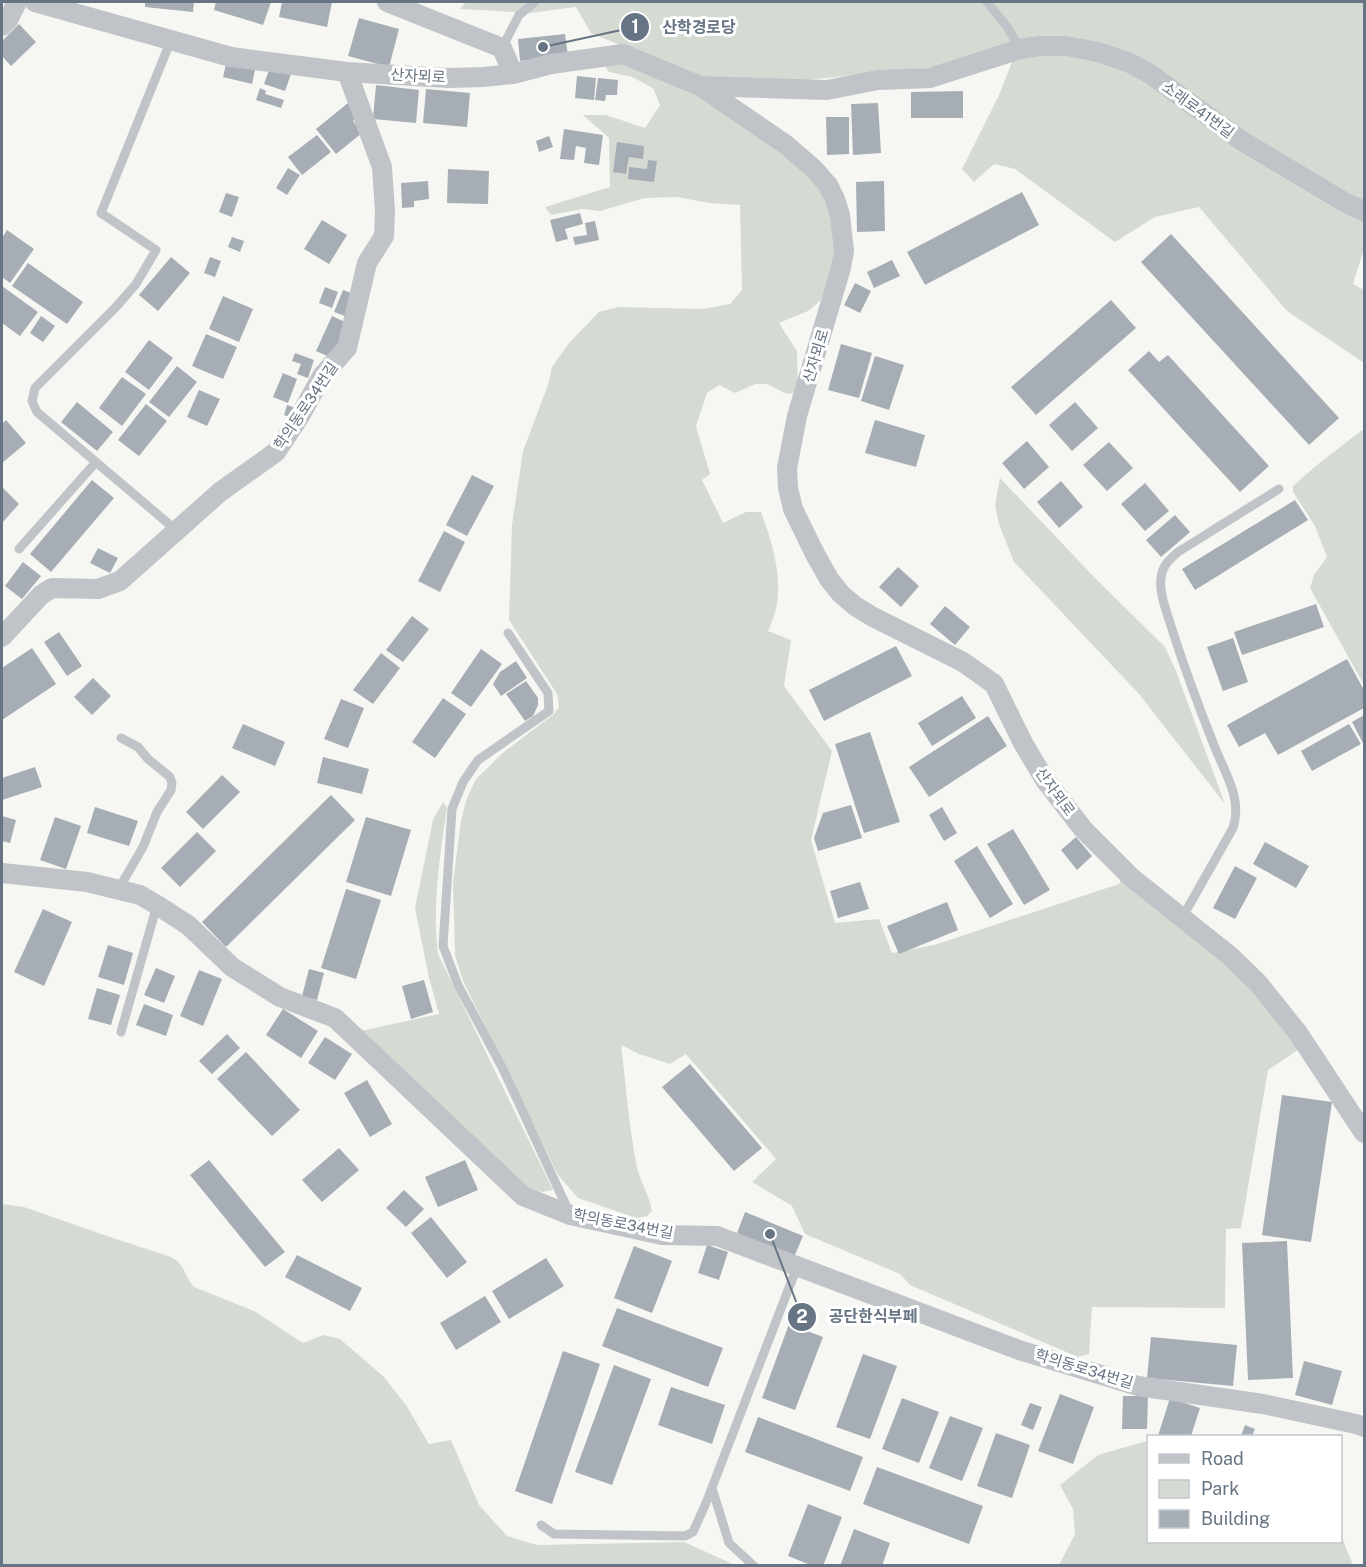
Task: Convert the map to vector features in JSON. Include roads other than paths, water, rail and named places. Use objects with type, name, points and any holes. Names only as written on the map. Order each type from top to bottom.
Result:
[{"type":"street","points":[[2,26],[8,20],[17,2]]},
{"type":"street","name":"산자뫼로","points":[[35,2],[84,8],[171,40],[231,57],[347,72],[448,78],[513,74],[551,64],[623,54],[700,86],[801,157],[828,185],[835,199],[840,216],[844,251],[797,416],[787,468],[788,488],[794,508],[815,554],[841,594],[855,606],[963,662],[994,684],[1023,743],[1045,780],[1083,829],[1132,878],[1236,962],[1258,983],[1298,1034],[1365,1133]]},
{"type":"street","points":[[387,2],[502,48],[513,74]]},
{"type":"street","name":"소래로41번길","points":[[700,86],[827,90],[878,80],[930,78],[1020,49],[1040,46],[1066,46],[1098,52],[1130,63],[1150,74],[1242,141],[1337,198],[1365,211]]},
{"type":"street","name":"학의동로34번길","points":[[2,637],[41,595],[52,588],[98,589],[120,581],[220,492],[276,452],[300,416],[322,376],[347,348],[367,262],[384,236],[385,212],[382,168],[347,72]]},
{"type":"street","name":"학의동로34번길","points":[[2,873],[87,882],[140,895],[157,905],[188,925],[232,967],[280,997],[335,1018],[524,1196],[570,1215],[662,1234],[717,1236],[1019,1350],[1138,1386],[1263,1404],[1365,1427]]},
{"type":"lane","points":[[502,48],[519,15],[535,2]]},
{"type":"lane","points":[[987,2],[1008,28],[1020,49]]},
{"type":"lane","points":[[171,40],[101,213],[156,250],[136,284],[35,388],[32,401],[38,412],[176,530]]},
{"type":"lane","points":[[19,549],[96,462]]},
{"type":"lane","points":[[1182,918],[1233,828],[1237,817],[1237,803],[1175,639],[1161,590],[1162,571],[1167,561],[1178,552],[1279,489]]},
{"type":"lane","points":[[508,633],[548,693],[549,711],[478,760],[463,782],[452,809],[443,946],[458,985],[503,1070],[570,1215]]},
{"type":"lane","points":[[118,890],[143,847],[157,812],[171,790],[172,783],[170,777],[148,759],[138,747],[121,738]]},
{"type":"lane","points":[[120,1032],[157,905]]},
{"type":"lane","points":[[541,1525],[554,1534],[685,1536],[693,1532],[797,1267]]},
{"type":"lane","points":[[712,1488],[729,1543],[754,1566]]},
{"type":"place","name":"산학경로당","points":[[543,47]]},
{"type":"place","name":"공단한식부페","points":[[770,1234]]}]
